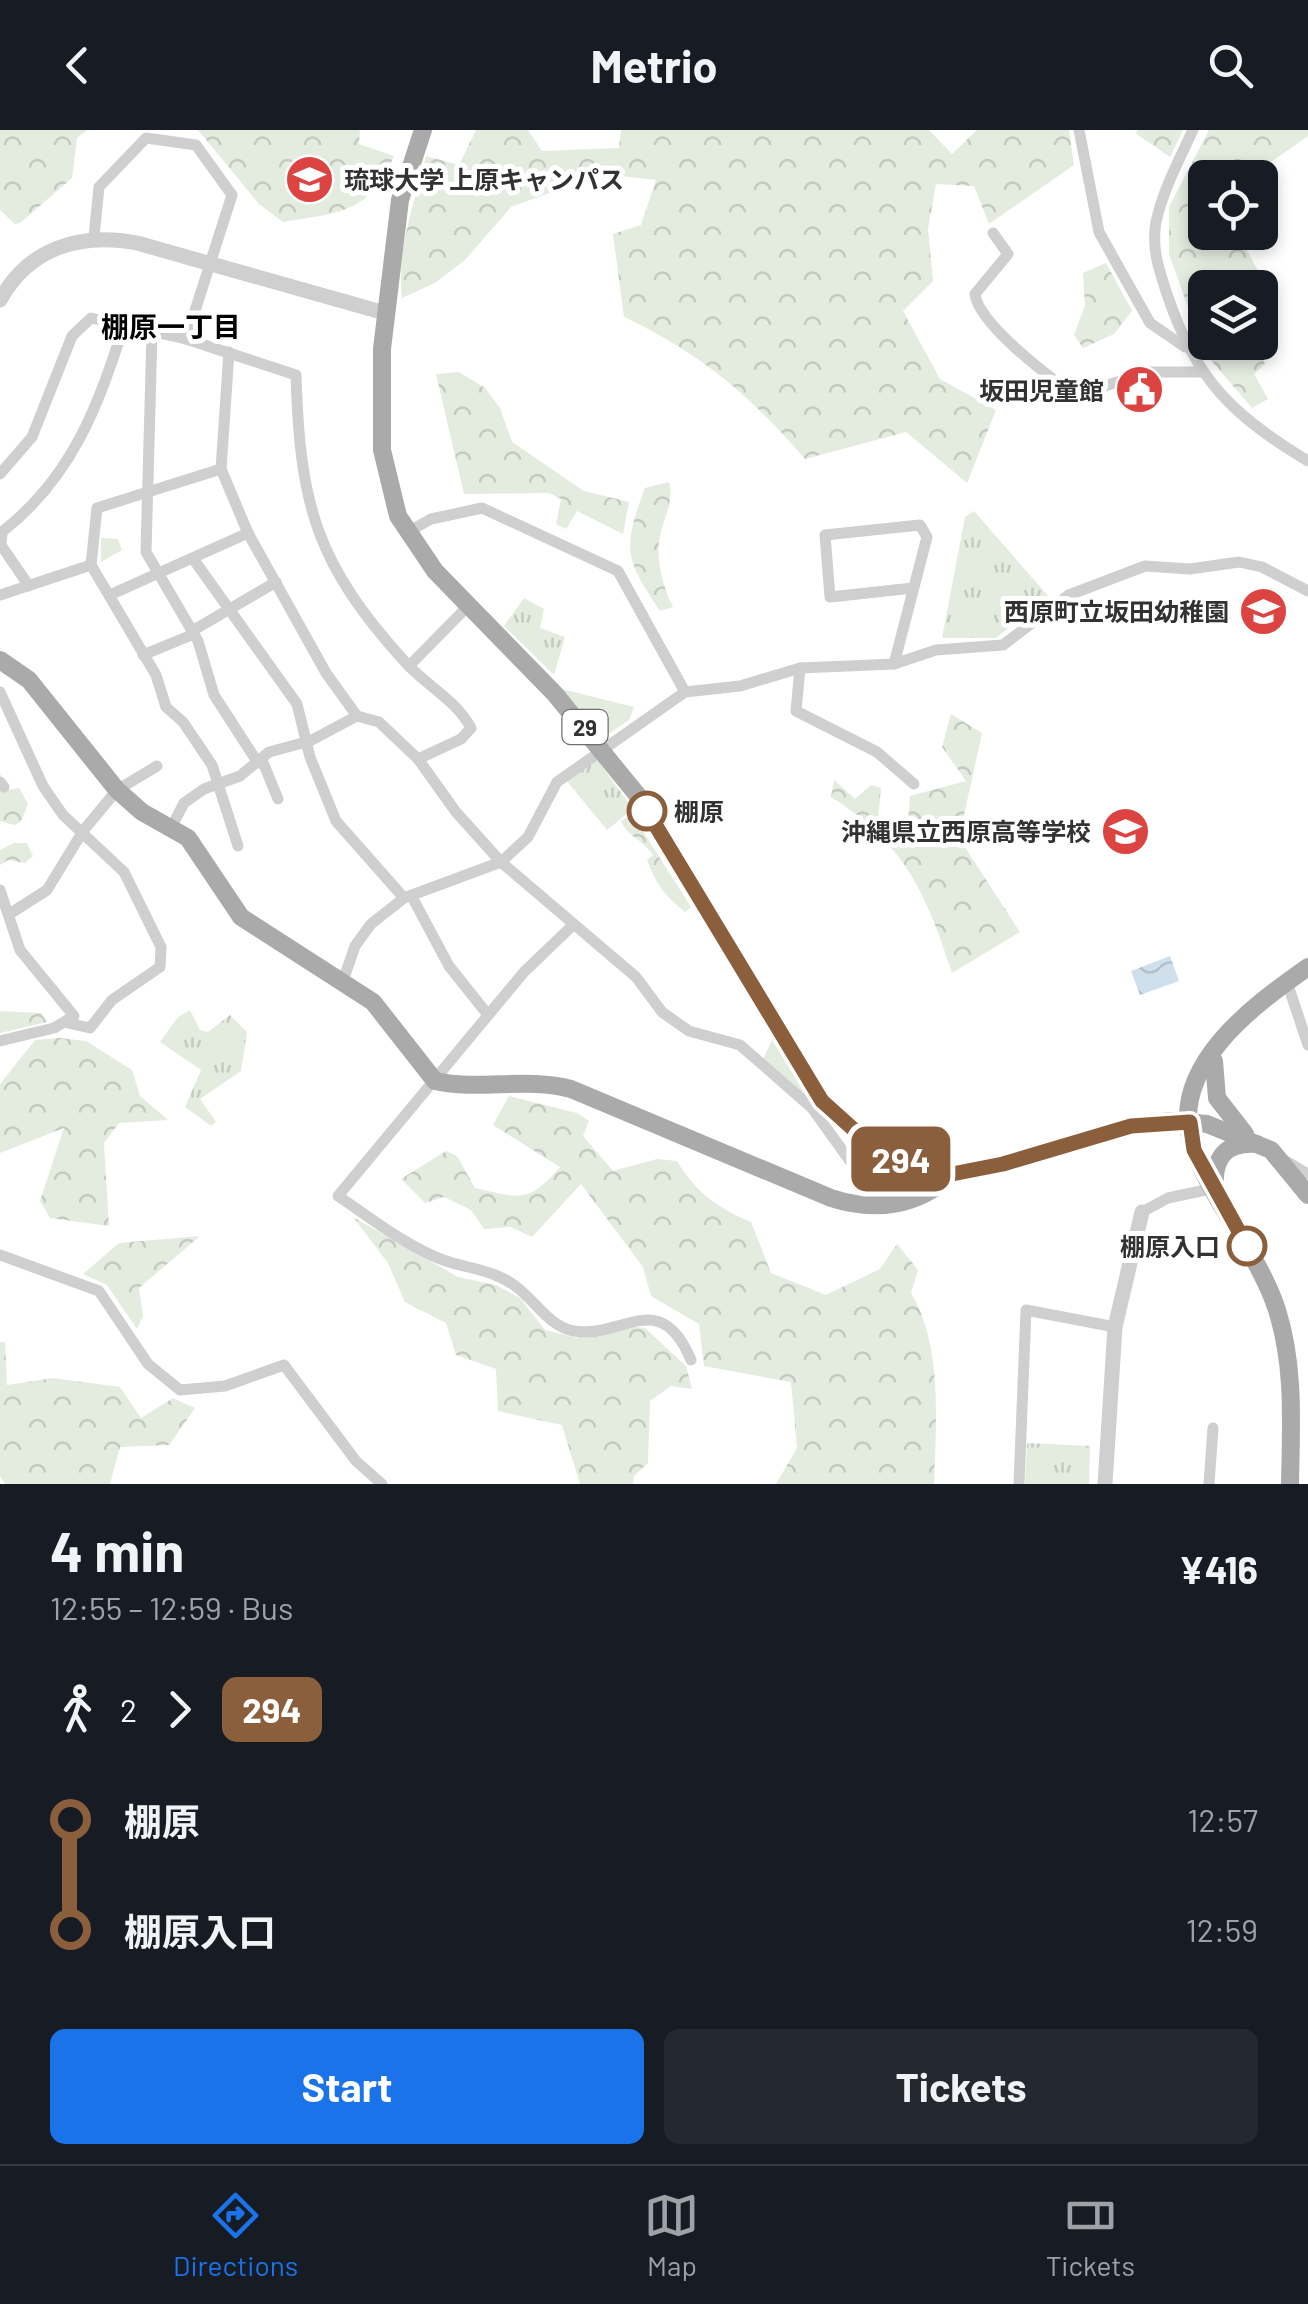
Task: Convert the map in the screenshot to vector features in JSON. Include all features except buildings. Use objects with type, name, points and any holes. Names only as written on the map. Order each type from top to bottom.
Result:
[{"type":"main road","name":"29","points":[[423,130],[400,200],[385,313],[382,450],[388,488],[406,533],[601,747],[639,798],[817,1105],[837,1127],[884,1152],[952,1174]]},
{"type":"main road","points":[[0,660],[28,680],[117,790],[142,812],[188,838],[241,917],[342,980],[383,1012],[434,1080],[468,1085],[542,1082],[571,1089],[831,1198],[883,1208]]},
{"type":"main road","points":[[1290,1484],[1291,1378],[1281,1325],[1269,1289],[1194,1150],[1190,1122],[1197,1084],[1219,1041],[1252,1006],[1308,967]]},
{"type":"main road","points":[[1219,1041],[1212,1066],[1214,1091],[1220,1106],[1256,1141]]},
{"type":"main road","name":"29","points":[[883,1208],[932,1190],[952,1174],[1003,1164],[1131,1126],[1190,1122],[1256,1141],[1280,1158],[1308,1195]]},
{"type":"main road","points":[[1215,1188],[1215,1167],[1222,1152],[1256,1141]]},
{"type":"street","points":[[1079,130],[1099,232],[1150,323],[1185,347]]},
{"type":"street","points":[[1193,130],[1156,224],[1156,260],[1185,347],[1210,385],[1279,444],[1308,461]]},
{"type":"street","points":[[94,238],[99,187],[146,138],[196,145],[232,196],[186,340]]},
{"type":"street","points":[[992,232],[1008,254],[975,294],[976,303],[993,325],[1075,396],[1090,395],[1136,374],[1202,372]]},
{"type":"street","points":[[0,300],[22,270],[40,256],[94,238],[136,243],[385,313]]},
{"type":"street","points":[[0,474],[32,437],[72,336],[81,324],[103,318],[229,352],[296,375],[298,452],[316,534],[379,632],[471,728],[462,739],[418,759]]},
{"type":"street","points":[[29,586],[1,544],[2,532],[58,478],[85,434],[124,325]]},
{"type":"street","points":[[152,334],[146,552],[193,633],[206,680],[260,761],[278,799]]},
{"type":"street","points":[[229,352],[221,470],[248,533],[326,673],[357,716],[379,722],[418,759],[456,812],[501,862],[636,977],[662,1012],[689,1031],[740,1045],[817,1105]]},
{"type":"street","points":[[221,470],[97,508],[91,565],[112,594],[166,707],[183,722],[221,783],[238,846]]},
{"type":"street","points":[[406,533],[431,519],[482,508],[618,571],[685,692]]},
{"type":"street","points":[[894,664],[914,588],[926,538],[920,526],[826,535],[830,597],[914,588]]},
{"type":"street","points":[[112,594],[248,533]]},
{"type":"street","points":[[194,560],[297,704],[310,742],[310,757],[336,821],[408,896],[450,966],[488,1015]]},
{"type":"street","points":[[342,980],[356,946],[371,924],[408,896],[501,862],[528,837],[557,782],[601,747],[685,692],[740,686],[800,668],[894,664],[936,650],[1004,645],[1069,595],[1145,566],[1190,569],[1239,562],[1262,568],[1308,591]]},
{"type":"street","points":[[0,595],[91,565]]},
{"type":"street","points":[[143,655],[193,633],[276,582]]},
{"type":"street","points":[[408,666],[468,605]]},
{"type":"street","points":[[800,668],[796,711],[877,752],[914,784]]},
{"type":"street","points":[[0,1041],[68,1023],[90,1028],[112,1000],[160,967],[161,947],[124,872],[81,836],[43,786],[2,700]]},
{"type":"street","points":[[172,826],[184,802],[290,744],[310,742],[357,716]]},
{"type":"street","points":[[7,923],[47,890],[81,836],[117,790],[157,766]]},
{"type":"street","points":[[0,890],[7,923],[20,950],[69,1006],[74,1016],[68,1023]]},
{"type":"street","points":[[574,925],[488,1015],[338,1196],[442,1260],[492,1271],[527,1294],[554,1323],[575,1331],[647,1320],[670,1327],[682,1338],[692,1360]]},
{"type":"street","points":[[1286,982],[1308,1045]]},
{"type":"street","points":[[837,1127],[883,1208]]},
{"type":"street","points":[[1280,1158],[1308,1174]]},
{"type":"street","points":[[1105,1484],[1115,1327],[1142,1212],[1168,1198],[1215,1188]]},
{"type":"street","points":[[0,1255],[98,1291],[148,1364],[180,1390],[225,1386],[284,1365],[356,1461],[382,1484]]},
{"type":"street","points":[[1019,1484],[1026,1310],[1115,1327]]},
{"type":"street","points":[[1209,1484],[1213,1428]]},
{"type":"green space","points":[[0,130],[87,130],[77,138],[72,178],[15,224],[0,210]]},
{"type":"green space","name":"琉球大学 上原キャンパス","points":[[198,130],[360,130],[359,144],[394,156],[363,200],[337,212],[283,222],[259,204]]},
{"type":"green space","points":[[476,130],[528,130],[542,151],[619,148],[621,130],[929,130],[952,154],[977,130],[1069,130],[1074,165],[989,224],[974,186],[936,184],[928,229],[933,281],[903,311],[940,379],[996,410],[967,483],[906,432],[805,459],[744,395],[677,345],[624,317],[613,234],[641,225],[656,180],[601,174],[511,207],[465,260],[435,283],[402,298],[404,244],[426,156],[459,165]]},
{"type":"green space","points":[[1183,130],[1170,157],[1135,133]]},
{"type":"green space","points":[[1209,130],[1308,130],[1308,136],[1274,160],[1193,160]]},
{"type":"green space","points":[[1188,170],[1188,250],[1247,250],[1257,270],[1188,270],[1188,307],[1169,254],[1169,207]]},
{"type":"green space","points":[[1106,263],[1132,311],[1114,334],[1083,348],[1074,335],[1085,306],[1083,273]]},
{"type":"green space","points":[[1211,360],[1263,360],[1265,364],[1254,374],[1268,399],[1252,408]]},
{"type":"green space","points":[[459,372],[485,388],[500,408],[512,442],[584,491],[629,502],[623,534],[577,511],[566,529],[556,524],[561,499],[549,493],[464,494],[436,374]]},
{"type":"green space","points":[[669,482],[659,563],[673,607],[660,611],[634,565],[630,540],[645,488]]},
{"type":"green space","points":[[974,511],[1048,596],[996,638],[942,638],[965,517]]},
{"type":"green space","points":[[101,538],[118,539],[122,550],[101,562]]},
{"type":"green space","points":[[524,598],[544,609],[540,628],[565,637],[554,675],[504,626]]},
{"type":"green space","points":[[562,689],[634,707],[629,720],[604,737]]},
{"type":"green space","points":[[951,714],[982,733],[959,838],[1020,932],[952,973],[933,919],[910,873],[877,833],[831,797],[834,780],[855,799],[871,785],[881,788],[878,818],[908,821],[910,796],[966,781],[942,747]]},
{"type":"green space","points":[[596,758],[633,809],[607,830],[567,781]]},
{"type":"green space","points":[[0,774],[9,790],[19,788],[28,804],[21,822],[14,825],[0,821]]},
{"type":"green space","points":[[632,814],[691,907],[685,912],[658,883],[647,860],[653,855],[621,821]]},
{"type":"green space","points":[[14,843],[27,843],[33,856],[25,863],[8,860],[0,865],[0,850]]},
{"type":"green space","points":[[190,1010],[200,1030],[208,1032],[230,1015],[247,1032],[241,1071],[200,1099],[216,1122],[211,1126],[185,1107],[201,1070],[160,1042],[178,1017]]},
{"type":"green space","points":[[0,1011],[41,1013],[47,1022],[0,1033]]},
{"type":"green space","points":[[35,1040],[86,1041],[132,1070],[140,1096],[168,1120],[119,1123],[104,1143],[109,1226],[50,1218],[40,1201],[64,1128],[0,1153],[0,1084]]},
{"type":"green space","points":[[772,1040],[810,1100],[763,1059]]},
{"type":"green space","points":[[509,1096],[577,1113],[589,1121],[583,1136],[613,1171],[657,1159],[677,1161],[709,1198],[751,1222],[771,1273],[826,1295],[880,1269],[897,1244],[918,1270],[911,1293],[921,1314],[933,1361],[934,1484],[776,1484],[797,1448],[791,1382],[704,1366],[699,1324],[651,1296],[643,1267],[581,1184],[532,1237],[511,1227],[484,1229],[471,1210],[444,1197],[425,1203],[401,1179],[446,1151],[457,1156],[475,1188],[513,1196],[540,1187],[560,1167],[493,1125]]},
{"type":"green space","points":[[353,1217],[458,1277],[496,1285],[520,1298],[545,1330],[577,1338],[621,1325],[645,1328],[686,1366],[692,1389],[671,1386],[650,1401],[648,1463],[634,1476],[633,1484],[580,1484],[562,1425],[498,1411],[496,1369],[456,1355],[446,1323],[405,1302],[388,1263]]},
{"type":"green space","points":[[200,1236],[139,1288],[143,1316],[137,1329],[107,1285],[83,1274],[119,1243]]},
{"type":"green space","points":[[0,1342],[5,1342],[7,1385],[53,1378],[120,1387],[141,1418],[173,1398],[195,1408],[169,1445],[120,1447],[110,1484],[5,1484],[0,1476]]},
{"type":"green space","points":[[1027,1443],[1090,1446],[1089,1484],[1025,1484]]},
{"type":"water","points":[[1170,956],[1179,981],[1140,995],[1131,971]]},
{"type":"bus line","name":"294","points":[[647,811],[822,1101],[872,1146],[910,1163],[952,1174],[1003,1164],[1131,1126],[1190,1122],[1194,1150],[1247,1246]]},
{"type":"place","name":"琉球大学 上原キャンパス","points":[[309,179]]},
{"type":"place","name":"坂田児童館","points":[[1139,390]]},
{"type":"place","name":"西原町立坂田幼稚園","points":[[1264,611]]},
{"type":"place","name":"棚原","points":[[647,811]]},
{"type":"place","name":"沖縄県立西原高等学校","points":[[1126,831]]},
{"type":"place","name":"棚原入口","points":[[1247,1246]]},
{"type":"district","name":"棚原一丁目","points":[[171,326]]}]
